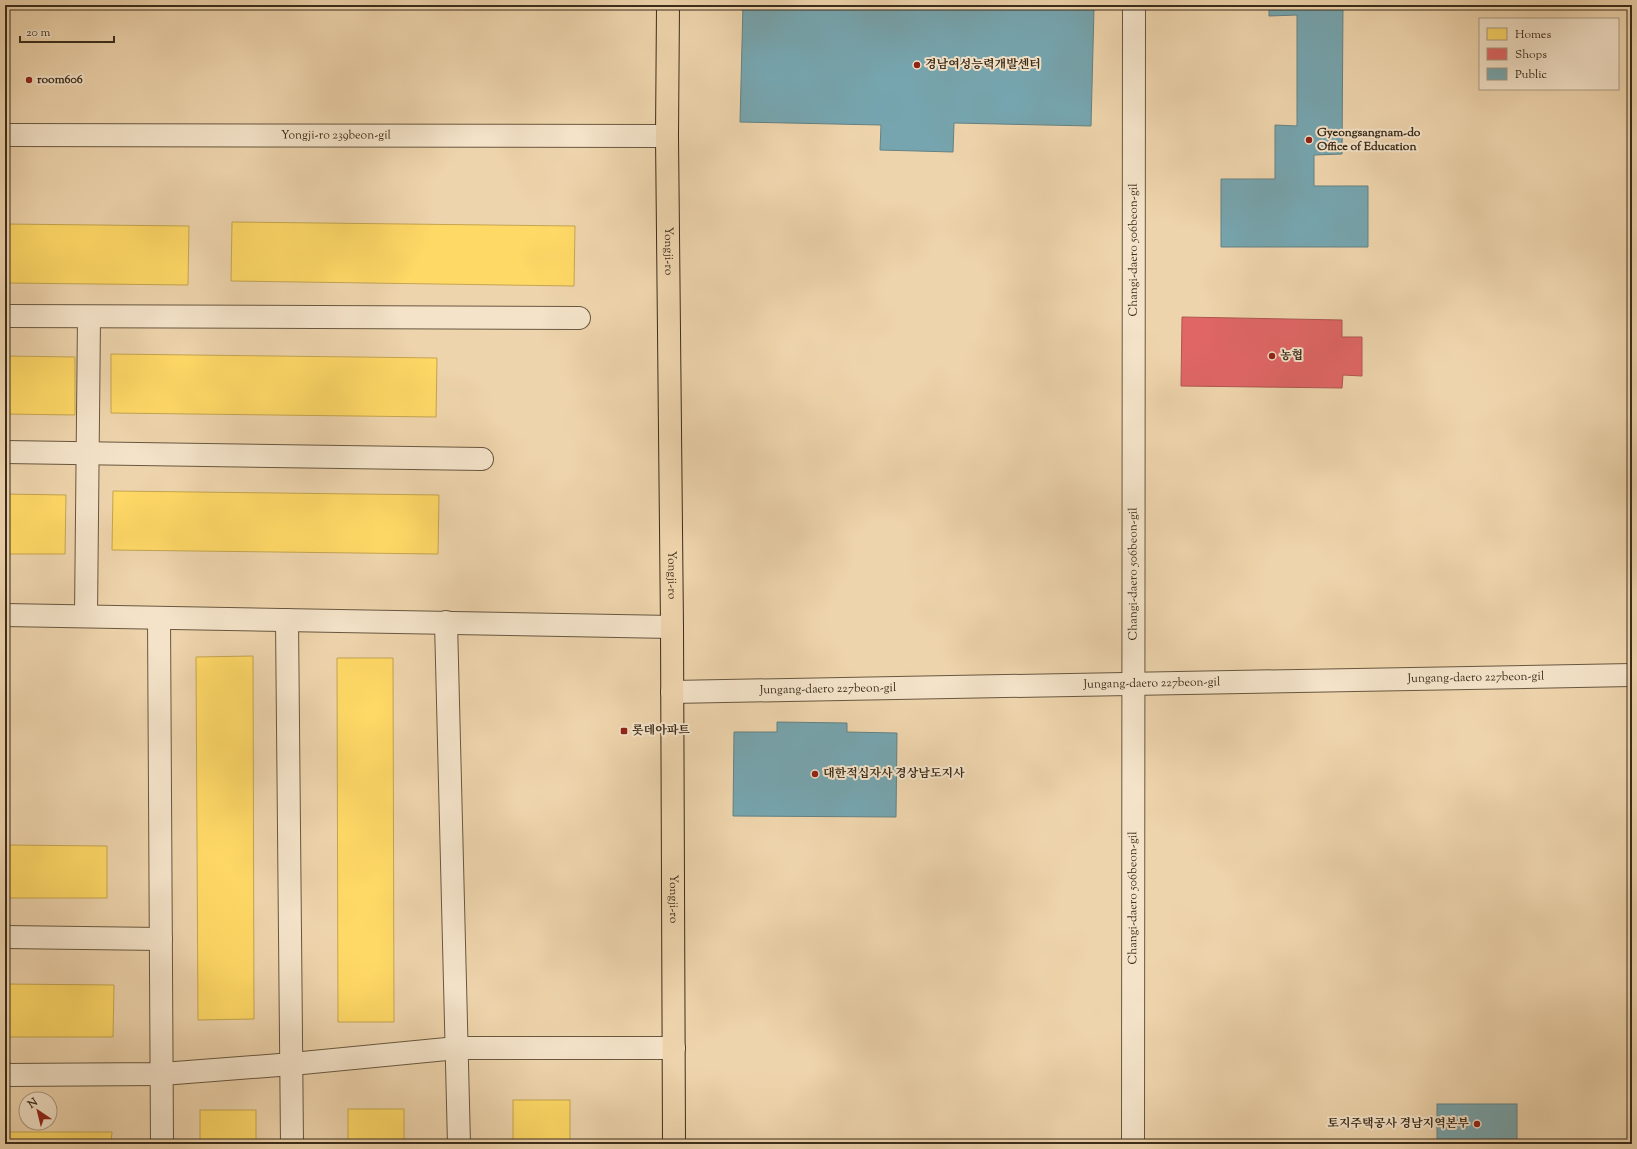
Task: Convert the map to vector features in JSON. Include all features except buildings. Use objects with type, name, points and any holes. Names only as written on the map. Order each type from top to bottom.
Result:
[{"type":"main road","name":"Yongji-ro","points":[[668,5],[667,136],[672,626],[674,1144]]},
{"type":"street","name":"Changi-daero 506beon-gil","points":[[1133,1144],[1134,5]]},
{"type":"street","name":"Yongji-ro 239beon-gil","points":[[5,135],[667,136]]},
{"type":"street","points":[[5,316],[579,318]]},
{"type":"street","points":[[86,616],[89,317]]},
{"type":"street","points":[[5,452],[482,459]]},
{"type":"street","points":[[5,615],[672,626]]},
{"type":"street","points":[[159,618],[162,1144]]},
{"type":"street","points":[[287,620],[292,1144]]},
{"type":"street","points":[[446,622],[459,1144]]},
{"type":"street","name":"Jungang-daero 227beon-gil","points":[[672,692],[1632,675]]},
{"type":"street","points":[[5,937],[161,939]]},
{"type":"street","points":[[5,1075],[162,1074],[292,1064],[456,1048],[674,1048]]},
{"type":"place","name":"경남여성능력개발센터","points":[[917,65]]},
{"type":"place","name":"room606","points":[[29,80]]},
{"type":"place","name":"Gyeongsangnam-do Office of Education","points":[[1309,140]]},
{"type":"place","name":"농협","points":[[1272,356]]},
{"type":"place","name":"롯데아파트","points":[[624,731]]},
{"type":"place","name":"대한적십자사 경상남도지사","points":[[815,774]]},
{"type":"place","name":"토지주택공사 경남지역본부","points":[[1477,1124]]}]
